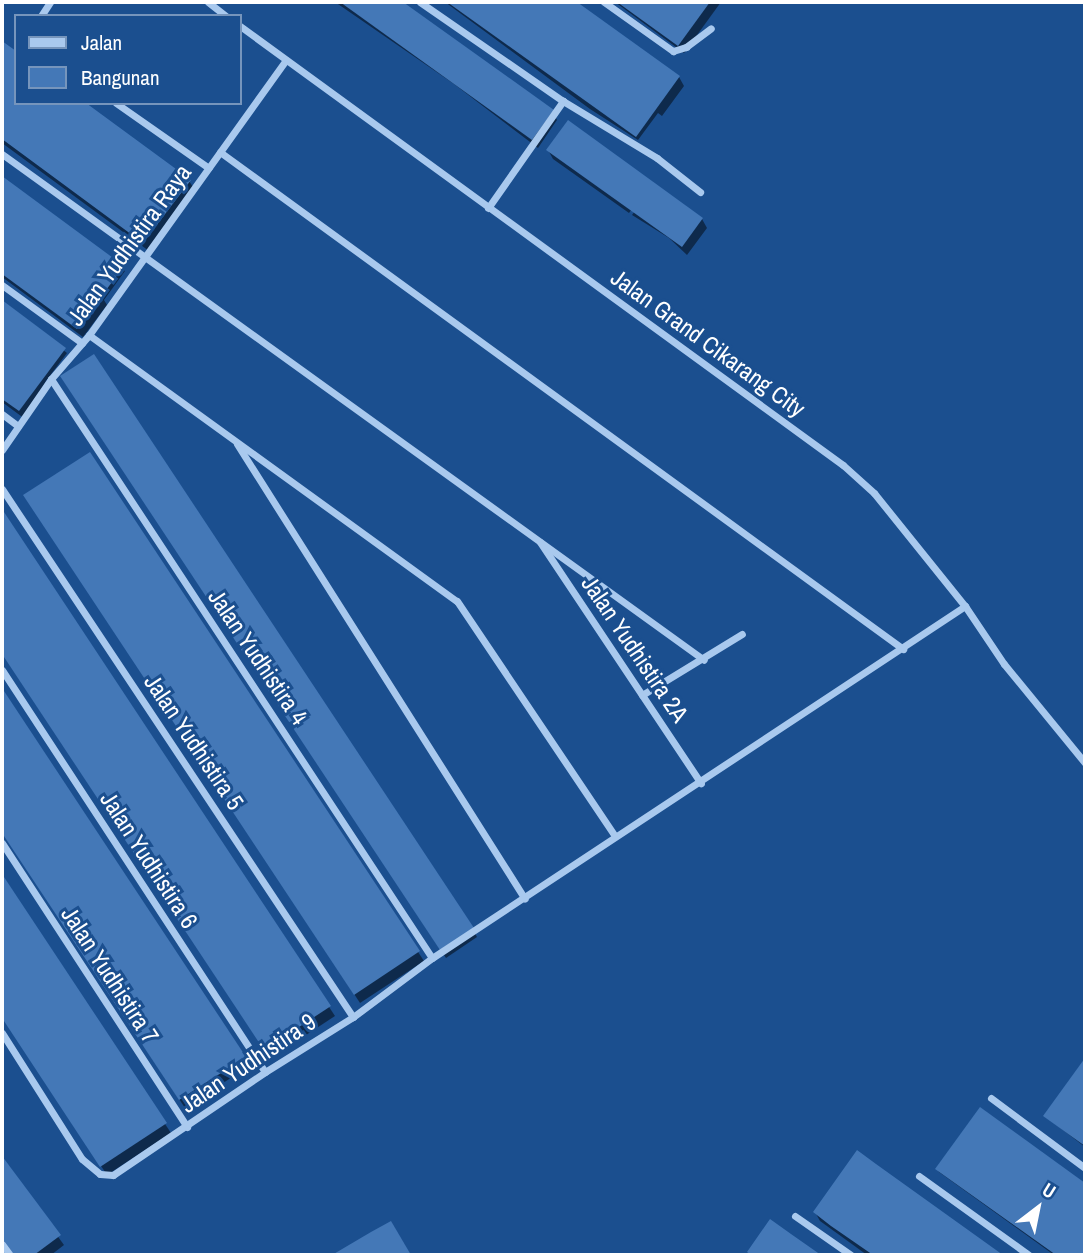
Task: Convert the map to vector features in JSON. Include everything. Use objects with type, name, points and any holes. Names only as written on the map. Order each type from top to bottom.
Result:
[{"type":"street","points":[[208,2],[223,14]]},
{"type":"street","points":[[420,2],[563,101],[657,158],[700,192]]},
{"type":"street","points":[[604,2],[673,51],[686,47],[711,28]]},
{"type":"street","name":"Jalan Grand Cikarang City","points":[[242,28],[843,465],[874,493],[965,606],[1004,664],[1085,763]]},
{"type":"street","name":"Jalan Yudhistira Raya","points":[[2,450],[51,379],[89,335],[286,61]]},
{"type":"street","points":[[488,208],[563,101]]},
{"type":"street","points":[[119,105],[209,168]]},
{"type":"street","points":[[220,152],[903,649]]},
{"type":"street","points":[[2,154],[704,660]]},
{"type":"street","points":[[2,285],[82,343]]},
{"type":"street","points":[[89,335],[457,601],[615,836]]},
{"type":"street","name":"Jalan Yudhistira 4","points":[[51,379],[432,958]]},
{"type":"street","points":[[2,414],[18,426]]},
{"type":"street","points":[[234,439],[525,899]]},
{"type":"street","name":"Jalan Yudhistira 5","points":[[2,489],[353,1017]]},
{"type":"street","name":"Jalan Yudhistira 2A","points":[[536,537],[701,783]]},
{"type":"street","name":"Jalan Yudhistira 9","points":[[2,1033],[82,1159],[100,1174],[113,1175],[265,1072],[353,1017],[432,958],[525,899],[615,836],[701,783],[965,606]]},
{"type":"street","points":[[642,695],[704,660],[741,634]]},
{"type":"street","name":"Jalan Yudhistira 6","points":[[2,670],[265,1072]]},
{"type":"street","name":"Jalan Yudhistira 7","points":[[2,843],[187,1127]]},
{"type":"street","points":[[991,1098],[1085,1168]]},
{"type":"street","points":[[919,1176],[1029,1255]]},
{"type":"street","points":[[795,1216],[851,1255]]},
{"type":"street","points":[[2,1244],[10,1255]]},
{"type":"building","points":[[340,2],[403,2],[554,110],[532,140]]},
{"type":"building","points":[[447,2],[577,2],[680,76],[636,137]]},
{"type":"building","points":[[617,2],[710,2],[678,46]]},
{"type":"building","points":[[2,41],[14,50],[14,105],[89,105],[191,180],[143,243],[2,139]]},
{"type":"building","points":[[568,120],[703,218],[682,247],[546,150]]},
{"type":"building","points":[[2,176],[124,266],[77,329],[2,274]]},
{"type":"building","points":[[2,300],[66,348],[19,411],[2,399]]},
{"type":"building","points":[[94,354],[474,928],[440,950],[60,376]]},
{"type":"building","points":[[90,452],[420,951],[354,995],[23,495]]},
{"type":"building","points":[[2,509],[331,1006],[264,1050],[2,654]]},
{"type":"building","points":[[2,688],[246,1057],[179,1100],[2,833]]},
{"type":"building","points":[[2,874],[167,1123],[100,1167],[2,1018]]},
{"type":"building","points":[[1085,1058],[1085,1146],[1043,1116]]},
{"type":"building","points":[[980,1107],[1085,1183],[1085,1255],[1056,1255],[935,1169]]},
{"type":"building","points":[[857,1150],[1003,1255],[873,1255],[831,1226],[813,1212]]},
{"type":"building","points":[[2,1156],[61,1235],[34,1255],[14,1255],[2,1238]]},
{"type":"building","points":[[770,1219],[821,1255],[751,1255],[747,1252]]},
{"type":"building","points":[[391,1221],[411,1255],[332,1255],[371,1232]]}]
